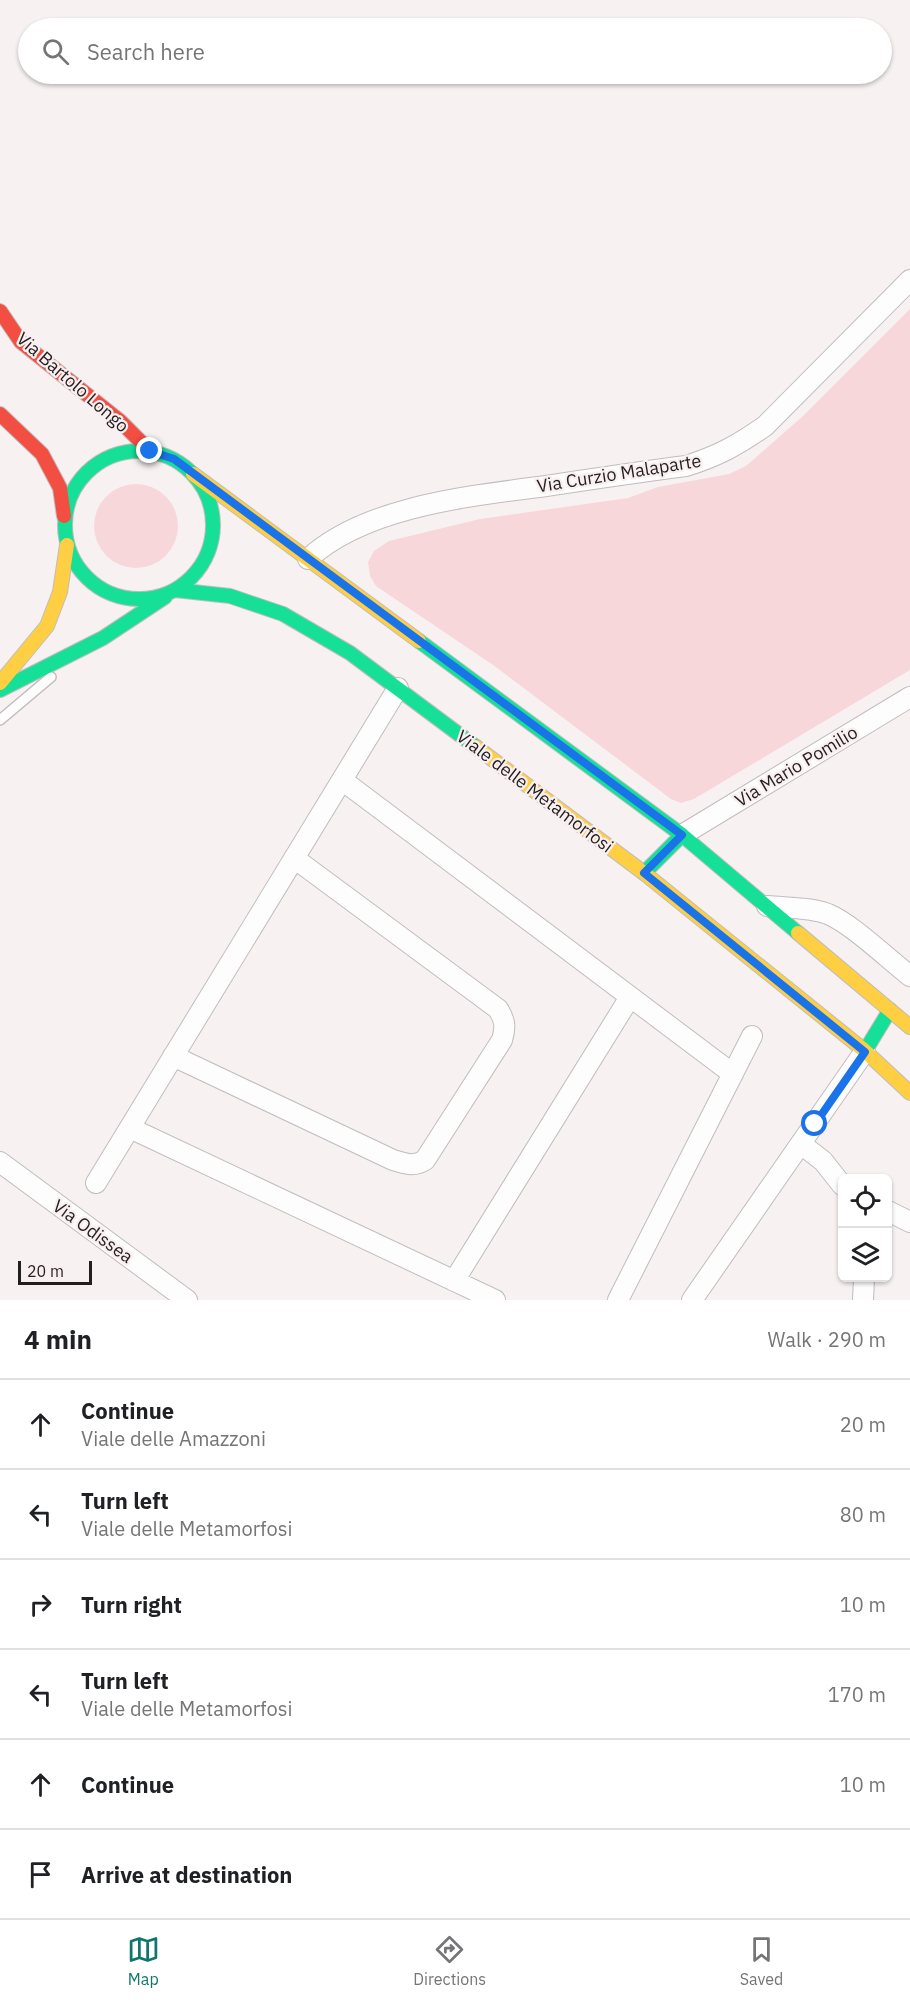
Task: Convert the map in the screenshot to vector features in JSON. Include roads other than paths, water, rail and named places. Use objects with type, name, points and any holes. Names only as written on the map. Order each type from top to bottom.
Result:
[{"type":"street","name":"Via Curzio Malaparte","points":[[308,559],[321,547],[360,526],[430,505],[481,495],[686,466],[716,456],[765,426],[910,280]]},
{"type":"street","name":"Via Bartolo Longo","points":[[0,311],[21,342],[120,421],[150,451]]},
{"type":"street","points":[[0,414],[42,454],[60,488],[67,545],[60,592],[47,626],[0,683]]},
{"type":"street","points":[[64,517],[77,482],[98,462],[125,451],[150,451],[174,459],[682,835],[910,1027]]},
{"type":"street","points":[[0,690],[103,638],[188,582],[198,571],[210,548],[213,527],[212,510],[206,493],[193,474]]},
{"type":"street","points":[[67,545],[76,565],[85,576],[96,586],[119,597],[138,600],[154,598],[176,590]]},
{"type":"street","name":"Viale delle Metamorfosi","points":[[176,590],[230,596],[283,614],[350,653],[644,873],[865,1052],[910,1093]]},
{"type":"street","points":[[96,1183],[398,688]]},
{"type":"street","name":"Via Mario Pomilio","points":[[682,835],[910,697]]},
{"type":"street","points":[[342,780],[733,1074]]},
{"type":"street","points":[[644,873],[682,835]]},
{"type":"street","points":[[173,1056],[409,1166],[425,1160],[502,1040],[506,1029],[504,1019],[498,1009],[294,858]]},
{"type":"street","points":[[767,906],[811,910],[827,914],[841,921],[910,976]]},
{"type":"street","points":[[454,1281],[630,997]]},
{"type":"street","points":[[692,1300],[865,1052],[890,1010]]},
{"type":"street","points":[[618,1300],[753,1036]]},
{"type":"street","points":[[130,1128],[495,1300]]},
{"type":"street","points":[[801,1144],[823,1161],[838,1179]]},
{"type":"street","name":"Via Odissea","points":[[0,1162],[187,1300]]},
{"type":"street","points":[[892,1213],[910,1222]]},
{"type":"street","points":[[863,1300],[864,1282]]},
{"type":"lane","points":[[0,720],[52,676],[103,638]]},
{"type":"lane","points":[[4,663],[29,649]]}]
